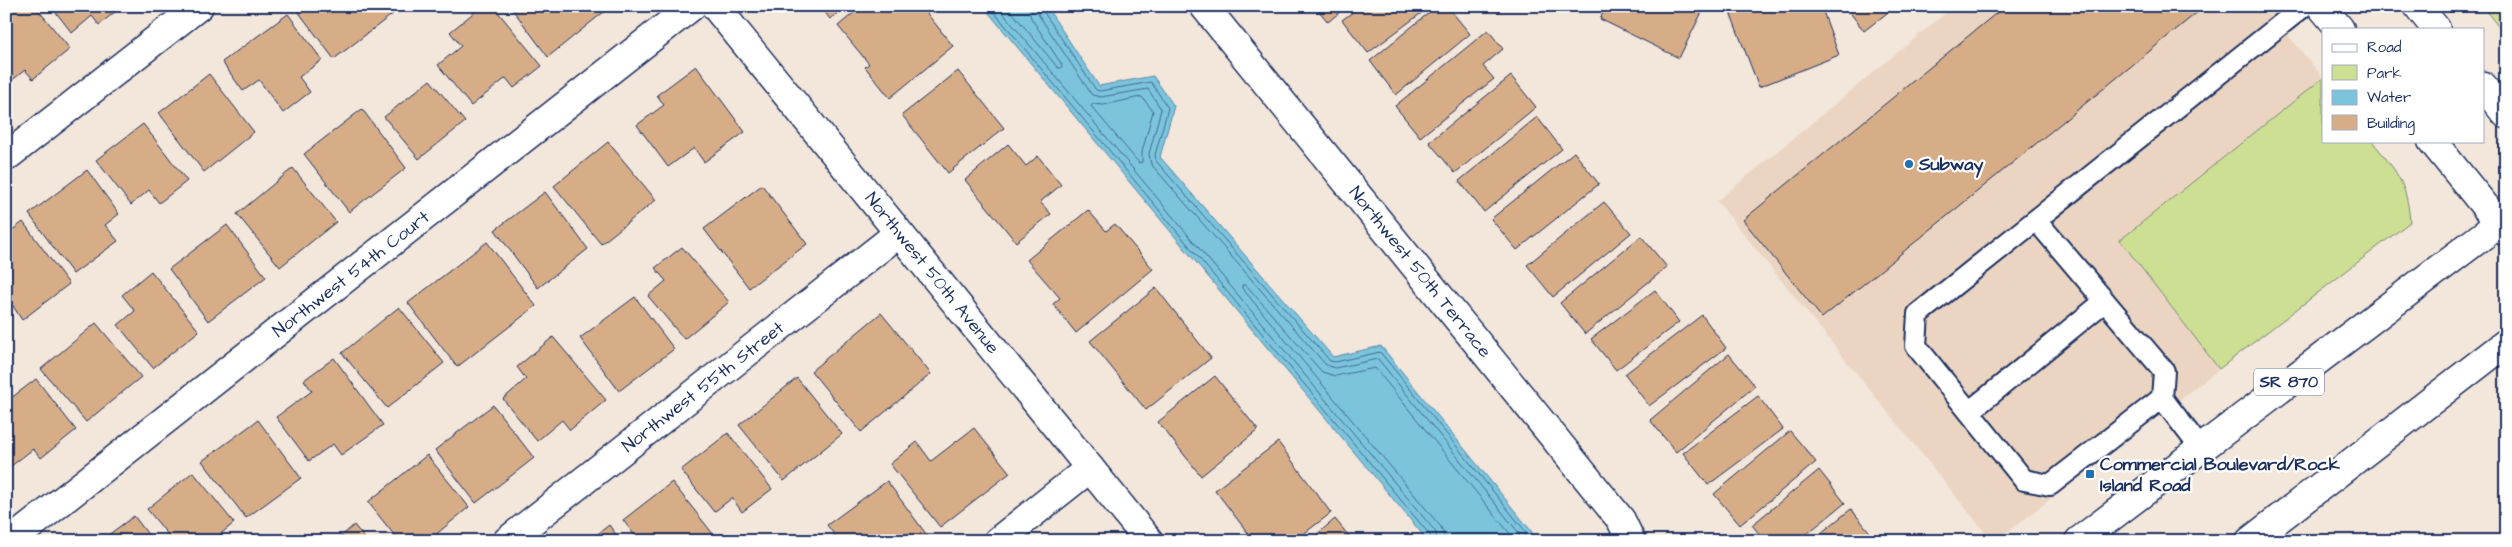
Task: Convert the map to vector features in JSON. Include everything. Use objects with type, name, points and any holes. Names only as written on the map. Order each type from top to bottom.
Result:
[{"type":"main road","points":[[6,157],[198,6]]},
{"type":"main road","name":"Northwest 54th Court","points":[[11,541],[692,6]]},
{"type":"main road","name":"Northwest 50th Avenue","points":[[715,6],[1149,541]]},
{"type":"main road","name":"Northwest 50th Terrace","points":[[1204,6],[1621,520],[1631,541]]},
{"type":"main road","points":[[2321,6],[2339,28]]},
{"type":"main road","points":[[2418,6],[2435,28]]},
{"type":"main road","points":[[2484,87],[2506,114]]},
{"type":"main road","points":[[2433,142],[2503,224]]},
{"type":"main road","name":"SR 870","points":[[2079,541],[2503,224]]},
{"type":"main road","name":"Northwest 55th Street","points":[[507,541],[899,233]]},
{"type":"main road","points":[[2250,541],[2506,343]]},
{"type":"main road","points":[[998,541],[1090,468]]},
{"type":"lane","points":[[2162,398],[2050,484],[2024,480],[1916,346],[1918,314],[2304,6]]},
{"type":"lane","points":[[2036,220],[2164,370],[2162,398],[2200,449]]},
{"type":"lane","points":[[1970,412],[2105,300]]},
{"type":"shaded area","points":[[1954,6],[2265,6],[2322,77],[2322,79],[2120,240],[2219,369],[1996,541],[1992,541],[1717,201]]},
{"type":"green space","points":[[2482,6],[2506,6],[2506,36]]},
{"type":"green space","points":[[2322,79],[2322,142],[2373,142],[2399,178],[2406,197],[2410,222],[2219,369],[2120,240]]},
{"type":"water","points":[[983,6],[1046,6],[1099,86],[1153,76],[1174,106],[1160,157],[1333,357],[1381,346],[1532,532],[1529,541],[1428,541]]},
{"type":"building","points":[[6,6],[35,6],[70,49],[33,79],[25,70],[6,85]]},
{"type":"building","points":[[51,6],[122,6],[99,25],[92,16],[72,33]]},
{"type":"building","points":[[294,6],[390,6],[394,13],[334,59]]},
{"type":"building","points":[[482,6],[493,6],[542,66],[514,88],[506,78],[471,106],[438,65],[461,46],[450,32]]},
{"type":"building","points":[[510,6],[611,6],[548,57]]},
{"type":"building","points":[[820,6],[847,6],[830,19]]},
{"type":"building","points":[[862,6],[921,6],[953,46],[890,98],[865,67],[869,64],[838,26]]},
{"type":"building","points":[[1315,6],[1347,6],[1328,22]]},
{"type":"building","points":[[1361,6],[1420,6],[1424,11],[1368,53],[1342,20]]},
{"type":"building","points":[[1437,6],[1447,6],[1470,34],[1396,95],[1370,61]]},
{"type":"building","points":[[1606,6],[1705,6],[1679,58],[1600,19]]},
{"type":"building","points":[[1744,6],[1821,6],[1839,55],[1759,87],[1730,12]]},
{"type":"building","points":[[1845,6],[1896,6],[1864,31]]},
{"type":"building","points":[[2005,6],[2205,6],[1822,318],[1743,220]]},
{"type":"building","points":[[288,14],[322,60],[299,77],[310,92],[283,113],[259,80],[243,91],[222,62]]},
{"type":"building","points":[[1488,30],[1503,49],[1483,66],[1494,79],[1420,137],[1395,106]]},
{"type":"building","points":[[696,66],[745,132],[704,162],[694,148],[668,167],[637,125],[664,105],[657,95]]},
{"type":"building","points":[[958,71],[1004,128],[948,173],[902,115]]},
{"type":"building","points":[[209,74],[254,132],[204,172],[159,113]]},
{"type":"building","points":[[1511,76],[1536,107],[1455,173],[1429,142]]},
{"type":"building","points":[[430,80],[465,122],[419,159],[384,117]]},
{"type":"building","points":[[362,109],[406,168],[349,212],[304,154]]},
{"type":"building","points":[[1537,117],[1562,149],[1484,212],[1459,181]]},
{"type":"building","points":[[143,124],[187,181],[159,203],[149,190],[131,205],[96,160]]},
{"type":"building","points":[[608,142],[656,200],[601,244],[554,186]]},
{"type":"building","points":[[1008,144],[1026,166],[1038,156],[1061,185],[1040,202],[1051,214],[1016,242],[965,180]]},
{"type":"building","points":[[1574,152],[1599,184],[1517,250],[1491,219]]},
{"type":"building","points":[[293,168],[336,222],[280,267],[237,214]]},
{"type":"building","points":[[87,170],[119,214],[105,225],[118,241],[73,274],[29,214]]},
{"type":"building","points":[[762,185],[807,244],[749,288],[704,229]]},
{"type":"building","points":[[545,192],[588,249],[538,288],[495,230]]},
{"type":"building","points":[[1604,202],[1631,233],[1553,297],[1527,265]]},
{"type":"building","points":[[1088,210],[1106,231],[1115,224],[1153,269],[1076,333],[1053,304],[1060,298],[1027,260]]},
{"type":"building","points":[[23,222],[69,284],[22,320],[13,306],[6,311],[6,235]]},
{"type":"building","points":[[227,225],[266,277],[208,321],[169,269]]},
{"type":"building","points":[[1641,236],[1667,267],[1585,334],[1560,303]]},
{"type":"building","points":[[487,242],[536,306],[457,367],[408,303]]},
{"type":"building","points":[[682,247],[729,302],[684,339],[648,296],[666,281],[655,268]]},
{"type":"building","points":[[151,271],[199,331],[153,368],[118,325],[135,311],[122,295]]},
{"type":"building","points":[[1156,288],[1211,358],[1146,410],[1090,341]]},
{"type":"building","points":[[1655,290],[1679,322],[1616,370],[1591,339]]},
{"type":"building","points":[[635,297],[674,349],[619,391],[580,338]]},
{"type":"building","points":[[399,307],[444,363],[387,408],[342,353]]},
{"type":"building","points":[[881,313],[931,374],[861,432],[811,371]]},
{"type":"building","points":[[1702,315],[1726,348],[1649,406],[1625,374]]},
{"type":"building","points":[[96,323],[141,377],[86,422],[41,369]]},
{"type":"building","points":[[553,337],[606,400],[570,430],[562,420],[537,441],[503,399],[526,379],[517,367]]},
{"type":"building","points":[[1729,354],[1755,386],[1676,452],[1650,420]]},
{"type":"building","points":[[334,358],[383,425],[341,455],[333,444],[309,461],[276,417],[312,391],[304,380]]},
{"type":"building","points":[[1215,376],[1258,430],[1201,476],[1158,422]]},
{"type":"building","points":[[797,378],[842,434],[784,481],[739,425]]},
{"type":"building","points":[[36,379],[76,430],[41,458],[33,449],[6,470],[6,402]]},
{"type":"building","points":[[1758,396],[1783,429],[1708,485],[1683,453]]},
{"type":"building","points":[[493,405],[534,458],[476,503],[435,450]]},
{"type":"building","points":[[258,420],[301,478],[246,518],[202,461]]},
{"type":"building","points":[[974,428],[1010,473],[940,527],[890,464],[917,442],[931,461]]},
{"type":"building","points":[[1790,431],[1816,462],[1740,525],[1714,494]]},
{"type":"building","points":[[728,433],[772,489],[742,512],[732,498],[714,512],[681,470]]},
{"type":"building","points":[[1278,442],[1331,513],[1294,541],[1254,541],[1215,490]]},
{"type":"building","points":[[427,455],[469,507],[428,541],[399,541],[368,502]]},
{"type":"building","points":[[1819,470],[1845,503],[1798,541],[1765,541],[1752,525]]},
{"type":"building","points":[[193,472],[234,523],[212,541],[173,541],[147,509]]},
{"type":"building","points":[[887,481],[929,538],[926,541],[839,541],[827,525]]},
{"type":"building","points":[[672,482],[717,539],[715,541],[639,541],[623,520]]},
{"type":"building","points":[[1851,509],[1877,541],[1811,541]]},
{"type":"building","points":[[134,516],[153,541],[100,541]]},
{"type":"building","points":[[1335,519],[1353,541],[1309,541]]},
{"type":"building","points":[[354,525],[367,541],[336,541]]},
{"type":"building","points":[[609,525],[621,541],[589,541]]},
{"type":"place","name":"Subway","points":[[1909,164]]},
{"type":"place","name":"Commercial Boulevard/Rock Island Road","points":[[2090,474]]}]
